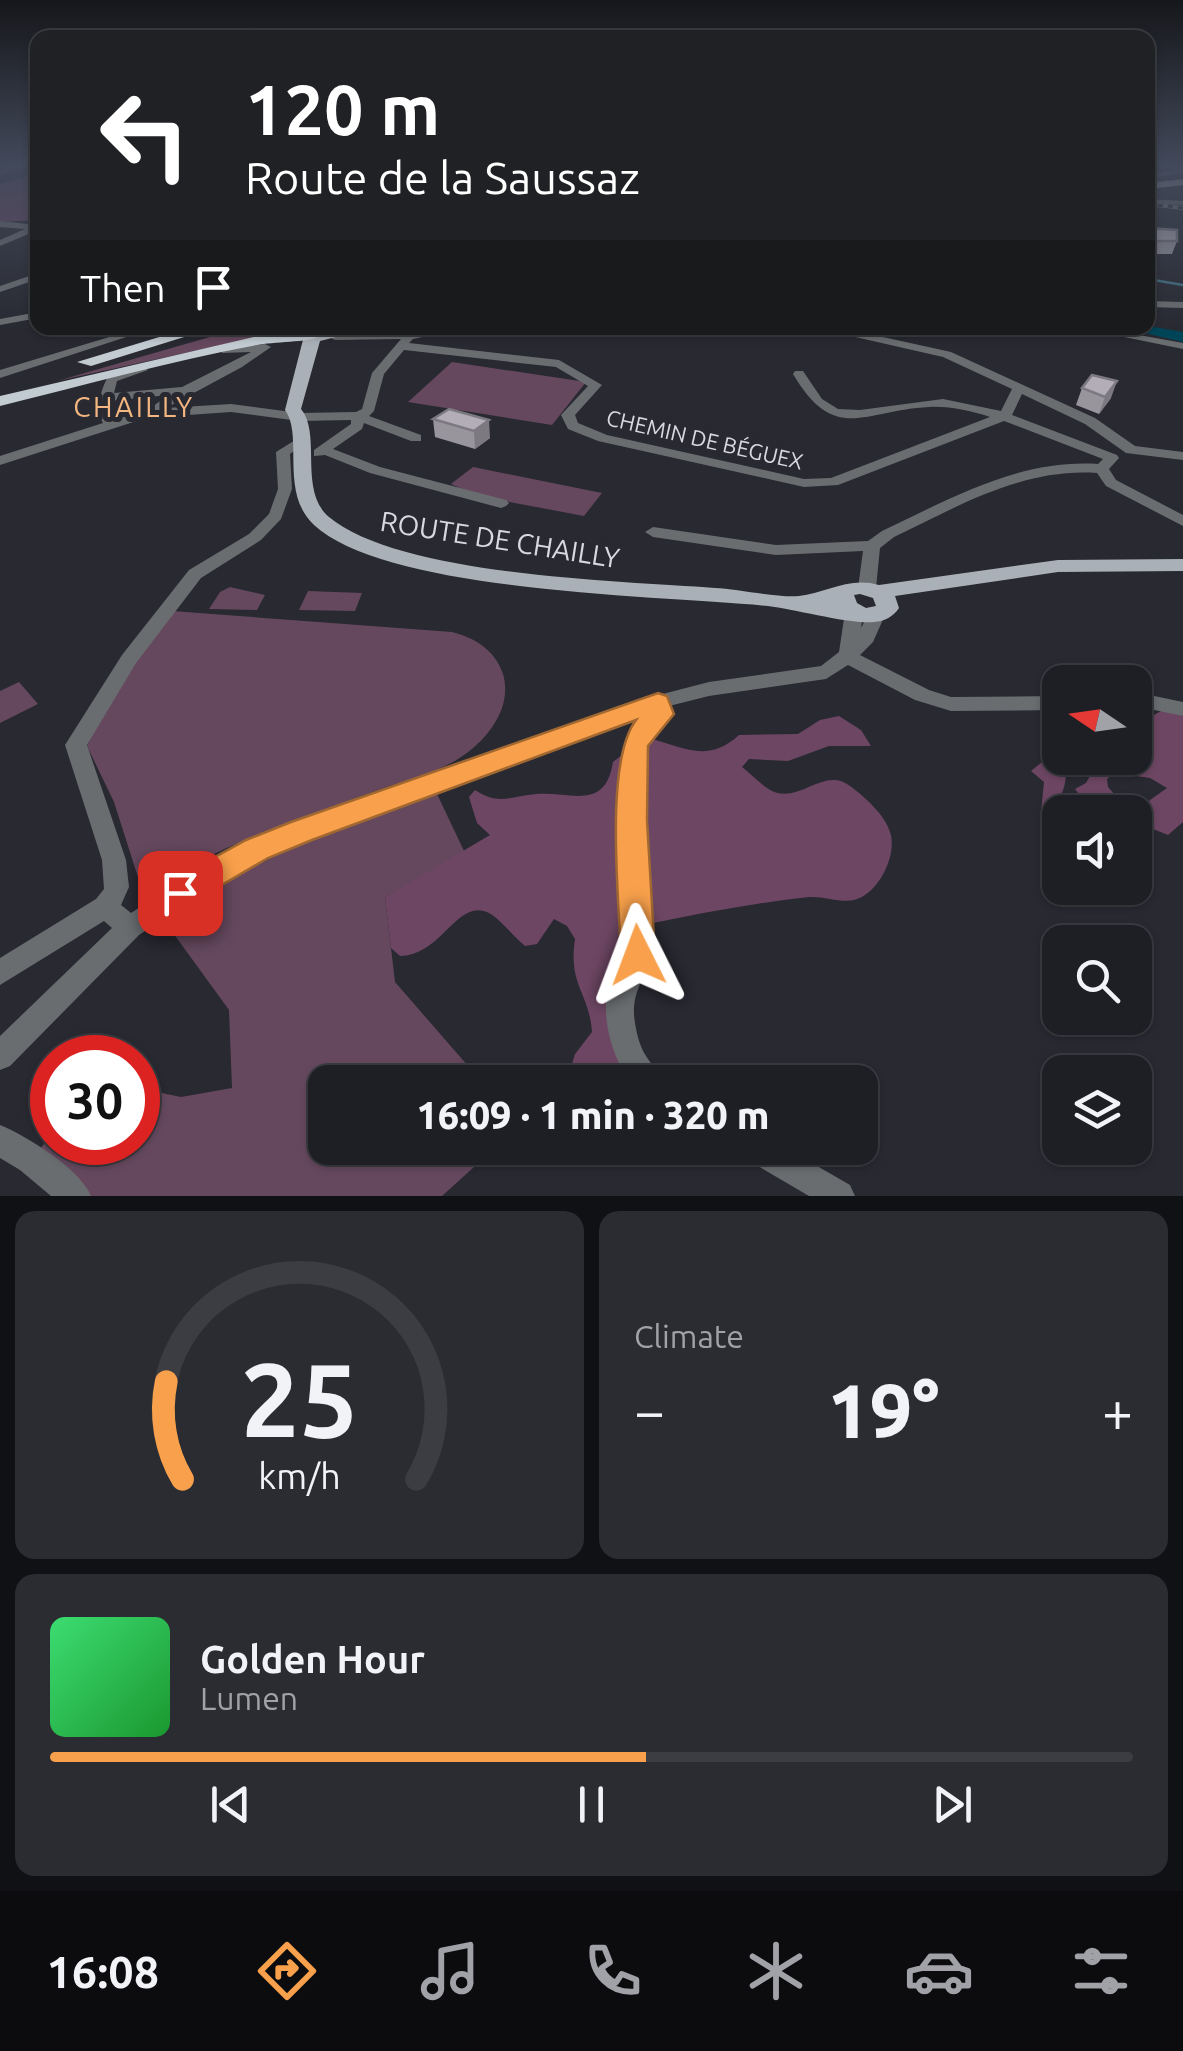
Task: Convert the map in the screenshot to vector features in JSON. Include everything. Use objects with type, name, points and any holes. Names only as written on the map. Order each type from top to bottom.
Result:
[{"type":"highway","points":[[0,394],[183,335]]},
{"type":"highway","points":[[0,394],[204,335]]},
{"type":"highway","points":[[0,394],[283,335]]},
{"type":"main road","name":"ROUTE DE CHAILLY","points":[[330,335],[295,391],[293,410],[299,418],[310,503],[324,524],[354,544],[384,554],[613,588],[784,600],[868,601],[942,592],[967,580],[1080,564],[1183,564]]},
{"type":"street","points":[[0,224],[30,227]]},
{"type":"street","points":[[0,243],[30,231]]},
{"type":"street","points":[[0,289],[30,279]]},
{"type":"street","points":[[1155,304],[1183,304]]},
{"type":"street","points":[[0,322],[30,316]]},
{"type":"street","points":[[0,374],[125,335]]},
{"type":"street","points":[[372,335],[405,340],[428,335]]},
{"type":"street","points":[[863,335],[927,348],[1090,422],[1127,443],[1131,450]]},
{"type":"street","points":[[1123,335],[1183,346]]},
{"type":"street","points":[[303,466],[355,428],[358,416],[368,411],[380,369],[405,340]]},
{"type":"street","name":"CHEMIN DE BÉGUEX","points":[[405,340],[558,364],[596,385],[568,415],[574,426],[603,438],[804,483],[833,482],[998,418]]},
{"type":"street","points":[[107,398],[180,390],[231,370],[265,347],[245,347],[112,379],[107,398],[106,419],[113,425]]},
{"type":"street","points":[[799,374],[816,402],[842,413],[941,403],[998,418],[1107,464]]},
{"type":"street","points":[[998,418],[1007,413],[1018,389]]},
{"type":"street","points":[[0,461],[152,411],[180,390]]},
{"type":"street","points":[[152,411],[223,408],[299,418],[358,416],[416,438]]},
{"type":"street","points":[[0,973],[105,907],[117,891],[118,874],[86,788],[76,745],[129,659],[186,584],[200,570],[260,534],[276,516],[285,490],[282,452],[300,441]]},
{"type":"street","points":[[323,450],[375,470],[501,503]]},
{"type":"street","points":[[653,532],[776,550],[872,546],[1004,480],[1053,467],[1107,464],[1131,450],[1183,456]]},
{"type":"street","points":[[1107,464],[1111,484],[1183,521]]},
{"type":"street","points":[[0,1056],[130,928],[257,849],[658,702],[826,672],[864,642],[872,546]]},
{"type":"street","points":[[848,657],[922,695],[951,704],[1042,703]]},
{"type":"street","points":[[636,1065],[622,1036],[618,1002],[638,955],[632,820],[634,746],[643,729],[660,714],[658,702]]},
{"type":"street","points":[[1152,703],[1183,709]]},
{"type":"street","points":[[105,907],[130,928]]},
{"type":"street","points":[[0,1140],[32,1159],[75,1196]]},
{"type":"street","points":[[786,1165],[839,1196]]},
{"type":"shaded area","points":[[217,335],[268,335],[57,381]]},
{"type":"shaded area","points":[[452,362],[586,382],[552,425],[408,402]]},
{"type":"shaded area","points":[[473,467],[602,493],[584,516],[478,496],[451,484]]},
{"type":"shaded area","points":[[230,587],[265,595],[257,610],[209,609],[220,592]]},
{"type":"shaded area","points":[[308,591],[362,593],[355,611],[299,610]]},
{"type":"shaded area","points":[[172,611],[452,632],[476,642],[495,658],[505,687],[501,711],[471,750],[451,763],[256,836],[198,861],[143,893],[114,802],[87,746],[108,701]]},
{"type":"shaded area","points":[[19,682],[38,704],[0,723],[0,691]]},
{"type":"shaded area","points":[[1163,710],[1183,716],[1183,822],[1168,835],[1152,829],[1152,799],[1167,788],[1150,778],[1129,775],[1152,775],[1152,716]]},
{"type":"shaded area","points":[[839,716],[861,730],[871,746],[829,746],[788,761],[749,759],[742,767],[768,789],[782,794],[831,780],[850,786],[879,813],[890,832],[891,852],[884,873],[871,890],[854,900],[788,899],[643,925],[618,1002],[631,1055],[624,1065],[572,1065],[592,1032],[574,968],[575,939],[567,926],[554,919],[537,944],[525,946],[493,915],[478,910],[458,919],[428,947],[415,953],[400,956],[391,948],[385,897],[490,835],[477,823],[469,797],[475,790],[498,799],[536,794],[584,796],[602,788],[613,762],[645,737],[705,751],[727,744],[739,735],[798,734],[820,720]]},
{"type":"shaded area","points":[[1042,762],[1042,775],[1066,775],[1060,795],[1043,795],[1044,782],[1031,771]]},
{"type":"shaded area","points":[[1091,775],[1112,775],[1107,779],[1108,787],[1115,795],[1080,795],[1075,789]]},
{"type":"shaded area","points":[[437,794],[465,853],[385,897],[395,982],[467,1065],[308,1065],[308,1165],[476,1165],[442,1196],[75,1196],[38,1165],[160,1165],[160,1093],[181,1097],[232,1088],[229,1010],[168,926],[231,880],[329,832]]},
{"type":"building","points":[[1155,228],[1177,230],[1177,241],[1156,241]]},
{"type":"building","points":[[1092,375],[1117,381],[1105,397],[1082,388]]},
{"type":"building","points":[[449,409],[489,420],[474,431],[433,419]]},
{"type":"waterway","points":[[1155,280],[1183,285]]},
{"type":"waterway","points":[[1155,332],[1183,337]]},
{"type":"district","name":"CHAILLY","points":[[134,406]]},
{"type":"route","points":[[180,893],[257,849],[301,831],[658,702],[660,714],[638,735],[634,746],[632,820],[638,955]]}]
